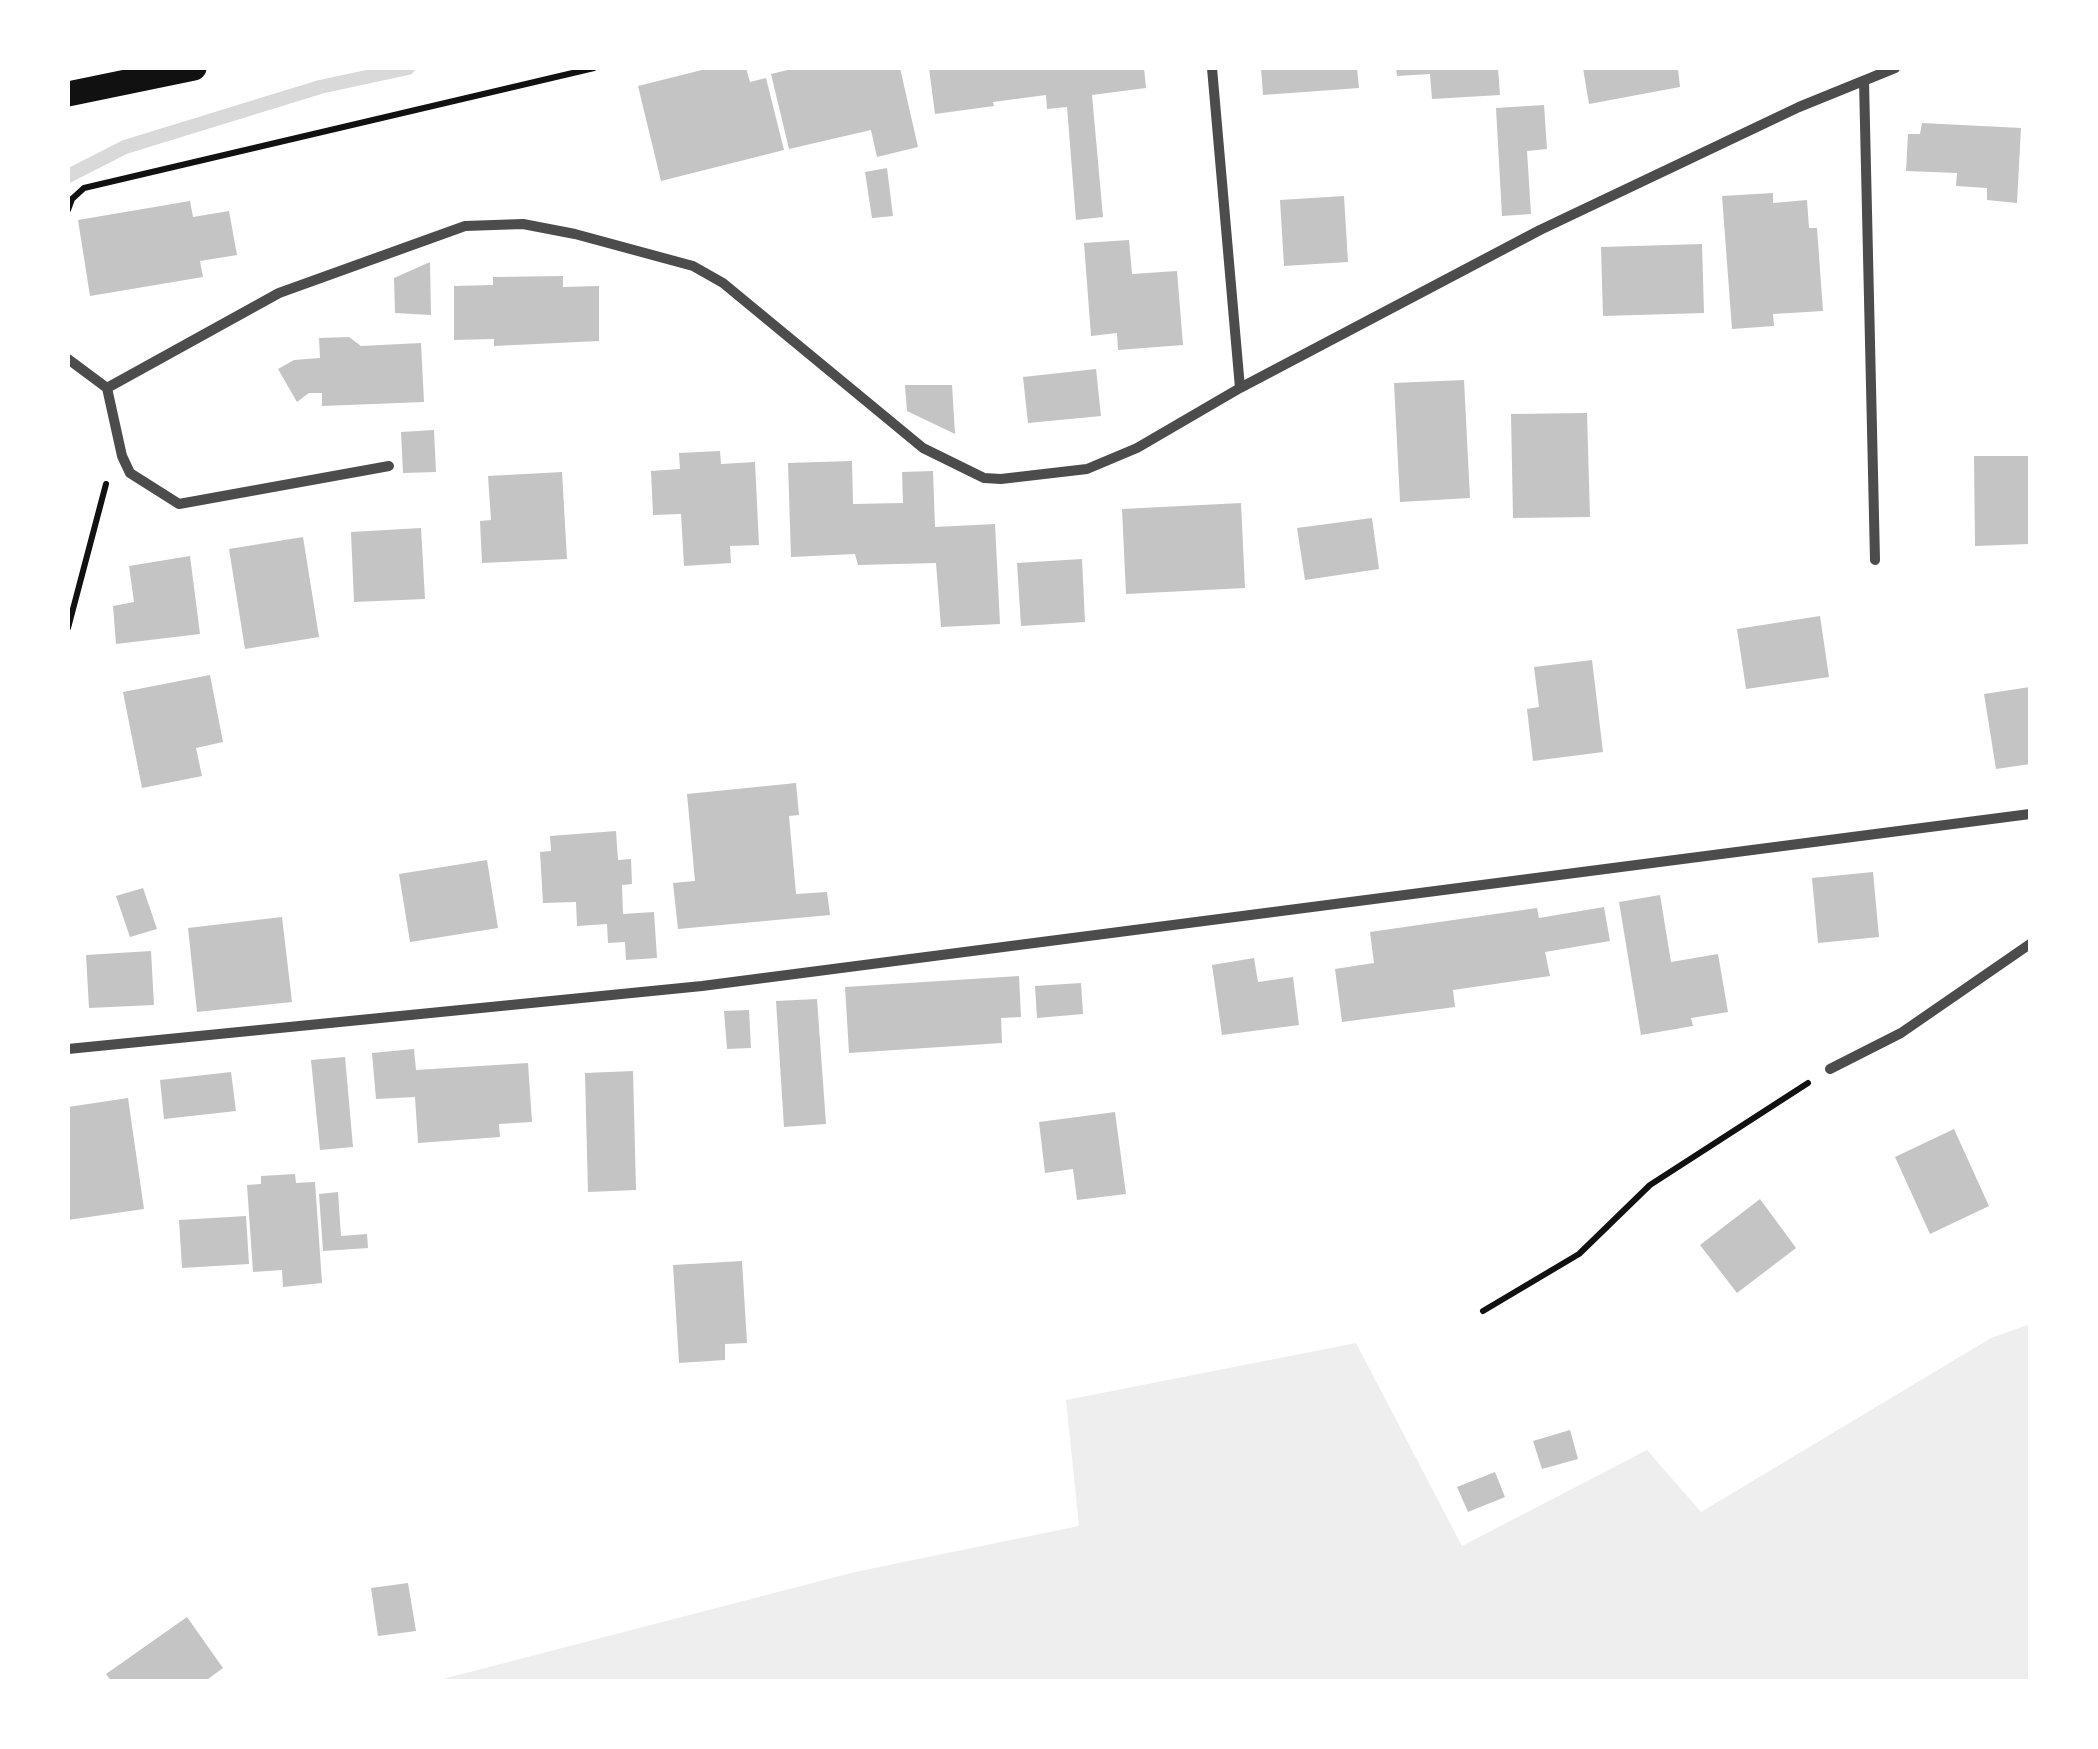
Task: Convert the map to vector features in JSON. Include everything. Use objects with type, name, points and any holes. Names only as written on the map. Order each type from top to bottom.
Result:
[{"type":"main road","points":[[68,94],[194,68]]},
{"type":"street","points":[[1212,68],[1240,388]]},
{"type":"street","points":[[108,388],[278,293],[465,226],[523,224],[692,266],[723,283],[924,448],[984,478],[1001,480],[1087,468],[1137,448],[1240,388],[1540,230],[1799,107],[1896,68]]},
{"type":"street","points":[[1864,80],[1875,560]]},
{"type":"street","points":[[68,360],[108,388],[122,456],[130,473],[179,504],[389,466]]},
{"type":"street","points":[[68,1049],[702,986],[2030,814]]},
{"type":"street","points":[[1830,1069],[1901,1033],[2030,944]]},
{"type":"path","points":[[68,210],[72,199],[84,188],[594,68]]},
{"type":"path","points":[[68,628],[105,486],[122,456]]},
{"type":"path","points":[[1483,1312],[1579,1254],[1650,1186],[1830,1069]]},
{"type":"shaded area","points":[[2030,1324],[2030,1681],[435,1681],[855,1572],[1079,1526],[1066,1400],[1356,1343],[1462,1546],[1647,1450],[1701,1512],[1991,1338]]},
{"type":"building","points":[[710,68],[746,68],[750,82],[766,78],[784,150],[661,181],[638,86]]},
{"type":"building","points":[[796,68],[900,68],[918,147],[877,157],[871,130],[789,149],[771,74]]},
{"type":"building","points":[[929,68],[1144,68],[1146,88],[1092,95],[1103,217],[1076,220],[1067,107],[1047,109],[1046,95],[935,114]]},
{"type":"building","points":[[1261,68],[1357,68],[1359,88],[1263,95]]},
{"type":"building","points":[[1396,68],[1498,68],[1500,95],[1432,99],[1430,74],[1397,76]]},
{"type":"building","points":[[1583,68],[1678,68],[1680,87],[1589,104]]},
{"type":"building","points":[[1544,105],[1547,149],[1527,151],[1531,214],[1502,216],[1496,108]]},
{"type":"building","points":[[1922,123],[2021,128],[2017,203],[1987,200],[1987,188],[1956,186],[1957,173],[1906,171],[1908,134],[1920,134]]},
{"type":"building","points":[[887,168],[893,216],[872,218],[865,172]]},
{"type":"building","points":[[1773,193],[1773,203],[1807,200],[1809,228],[1817,228],[1823,311],[1773,314],[1774,326],[1732,329],[1722,196]]},
{"type":"building","points":[[1344,196],[1348,262],[1284,266],[1280,200]]},
{"type":"building","points":[[190,201],[193,217],[229,211],[237,255],[200,261],[203,277],[90,296],[78,220]]},
{"type":"building","points":[[1129,240],[1132,274],[1177,271],[1183,345],[1118,350],[1117,333],[1091,336],[1084,243]]},
{"type":"building","points":[[1702,244],[1704,313],[1603,316],[1601,247]]},
{"type":"building","points":[[430,262],[431,315],[395,313],[394,278]]},
{"type":"building","points":[[563,276],[563,287],[599,286],[599,341],[494,346],[494,339],[454,340],[454,286],[493,285],[493,277]]},
{"type":"building","points":[[349,337],[361,346],[421,343],[424,402],[322,406],[322,393],[309,393],[297,402],[278,369],[294,360],[320,358],[319,338]]},
{"type":"building","points":[[1096,369],[1101,416],[1028,423],[1023,377]]},
{"type":"building","points":[[1464,380],[1470,498],[1400,502],[1394,383]]},
{"type":"building","points":[[905,385],[952,385],[955,434],[907,411]]},
{"type":"building","points":[[1587,413],[1590,517],[1513,518],[1511,414]]},
{"type":"building","points":[[434,430],[436,472],[403,473],[401,432]]},
{"type":"building","points":[[720,451],[721,464],[755,462],[759,545],[730,546],[731,563],[684,566],[681,514],[653,515],[651,471],[680,469],[679,453]]},
{"type":"building","points":[[1974,456],[2030,456],[2030,544],[1975,546]]},
{"type":"building","points":[[852,461],[853,504],[903,503],[902,472],[933,471],[935,527],[995,524],[1000,624],[941,627],[936,563],[858,565],[855,554],[791,557],[788,463]]},
{"type":"building","points":[[562,472],[567,559],[482,563],[480,521],[491,520],[488,476]]},
{"type":"building","points":[[1241,503],[1245,588],[1126,594],[1122,509]]},
{"type":"building","points":[[1372,518],[1379,569],[1305,580],[1297,528]]},
{"type":"building","points":[[421,528],[425,599],[354,602],[351,532]]},
{"type":"building","points":[[303,537],[319,637],[245,649],[229,549]]},
{"type":"building","points":[[190,556],[200,634],[116,644],[113,606],[134,602],[129,566]]},
{"type":"building","points":[[1082,559],[1085,622],[1021,626],[1017,563]]},
{"type":"building","points":[[1820,616],[1829,677],[1746,689],[1737,629]]},
{"type":"building","points":[[1592,660],[1603,752],[1533,761],[1527,709],[1539,707],[1534,667]]},
{"type":"building","points":[[210,675],[223,742],[196,748],[202,776],[142,788],[123,692]]},
{"type":"building","points":[[2030,687],[2030,764],[1996,769],[1984,694]]},
{"type":"building","points":[[796,783],[799,815],[789,816],[796,894],[827,892],[830,915],[678,929],[673,883],[695,881],[687,794]]},
{"type":"building","points":[[616,831],[618,860],[631,859],[632,884],[622,885],[623,914],[654,912],[657,958],[626,960],[625,942],[608,943],[607,924],[577,926],[576,902],[543,903],[540,852],[551,851],[550,836]]},
{"type":"building","points":[[487,860],[498,928],[410,942],[399,874]]},
{"type":"building","points":[[1873,872],[1879,937],[1818,943],[1812,878]]},
{"type":"building","points":[[143,888],[157,929],[130,937],[116,896]]},
{"type":"building","points":[[1660,895],[1671,962],[1718,954],[1728,1012],[1691,1018],[1693,1026],[1641,1035],[1619,902]]},
{"type":"building","points":[[1604,907],[1610,941],[1545,952],[1550,976],[1453,990],[1455,1007],[1342,1022],[1335,969],[1374,963],[1370,932],[1537,908],[1539,918]]},
{"type":"building","points":[[282,917],[292,1002],[197,1012],[188,928]]},
{"type":"building","points":[[151,951],[154,1005],[89,1008],[86,955]]},
{"type":"building","points":[[1254,958],[1258,982],[1293,977],[1299,1025],[1222,1035],[1212,965]]},
{"type":"building","points":[[1019,976],[1021,1017],[1001,1018],[1002,1043],[849,1053],[845,987]]},
{"type":"building","points":[[1081,983],[1083,1014],[1037,1018],[1035,986]]},
{"type":"building","points":[[817,999],[826,1124],[784,1127],[776,1001]]},
{"type":"building","points":[[749,1010],[751,1048],[727,1049],[724,1011]]},
{"type":"building","points":[[414,1049],[416,1070],[528,1063],[532,1122],[499,1124],[500,1137],[418,1143],[415,1097],[376,1099],[372,1053]]},
{"type":"building","points":[[345,1057],[353,1147],[320,1150],[311,1060]]},
{"type":"building","points":[[633,1071],[636,1190],[588,1192],[585,1073]]},
{"type":"building","points":[[231,1072],[236,1111],[164,1119],[160,1080]]},
{"type":"building","points":[[128,1098],[144,1209],[68,1220],[68,1107]]},
{"type":"building","points":[[1115,1112],[1126,1194],[1077,1200],[1073,1169],[1045,1173],[1039,1122]]},
{"type":"building","points":[[1954,1129],[1989,1206],[1930,1234],[1895,1157]]},
{"type":"building","points":[[295,1174],[296,1183],[315,1182],[322,1283],[283,1287],[282,1270],[253,1272],[247,1185],[261,1184],[261,1176]]},
{"type":"building","points":[[338,1192],[341,1236],[367,1234],[368,1248],[323,1251],[319,1194]]},
{"type":"building","points":[[1760,1199],[1796,1248],[1737,1293],[1700,1245]]},
{"type":"building","points":[[246,1216],[249,1264],[182,1268],[179,1220]]},
{"type":"building","points":[[742,1261],[747,1343],[725,1344],[725,1360],[679,1363],[673,1265]]},
{"type":"building","points":[[1570,1430],[1578,1459],[1542,1469],[1533,1441]]},
{"type":"building","points":[[1495,1472],[1505,1497],[1468,1512],[1457,1487]]},
{"type":"building","points":[[408,1583],[416,1631],[378,1636],[371,1588]]},
{"type":"building","points":[[187,1617],[223,1668],[204,1682],[112,1682],[106,1674]]},
{"type":"waterway","points":[[68,176],[125,147],[320,87],[408,68]]}]
